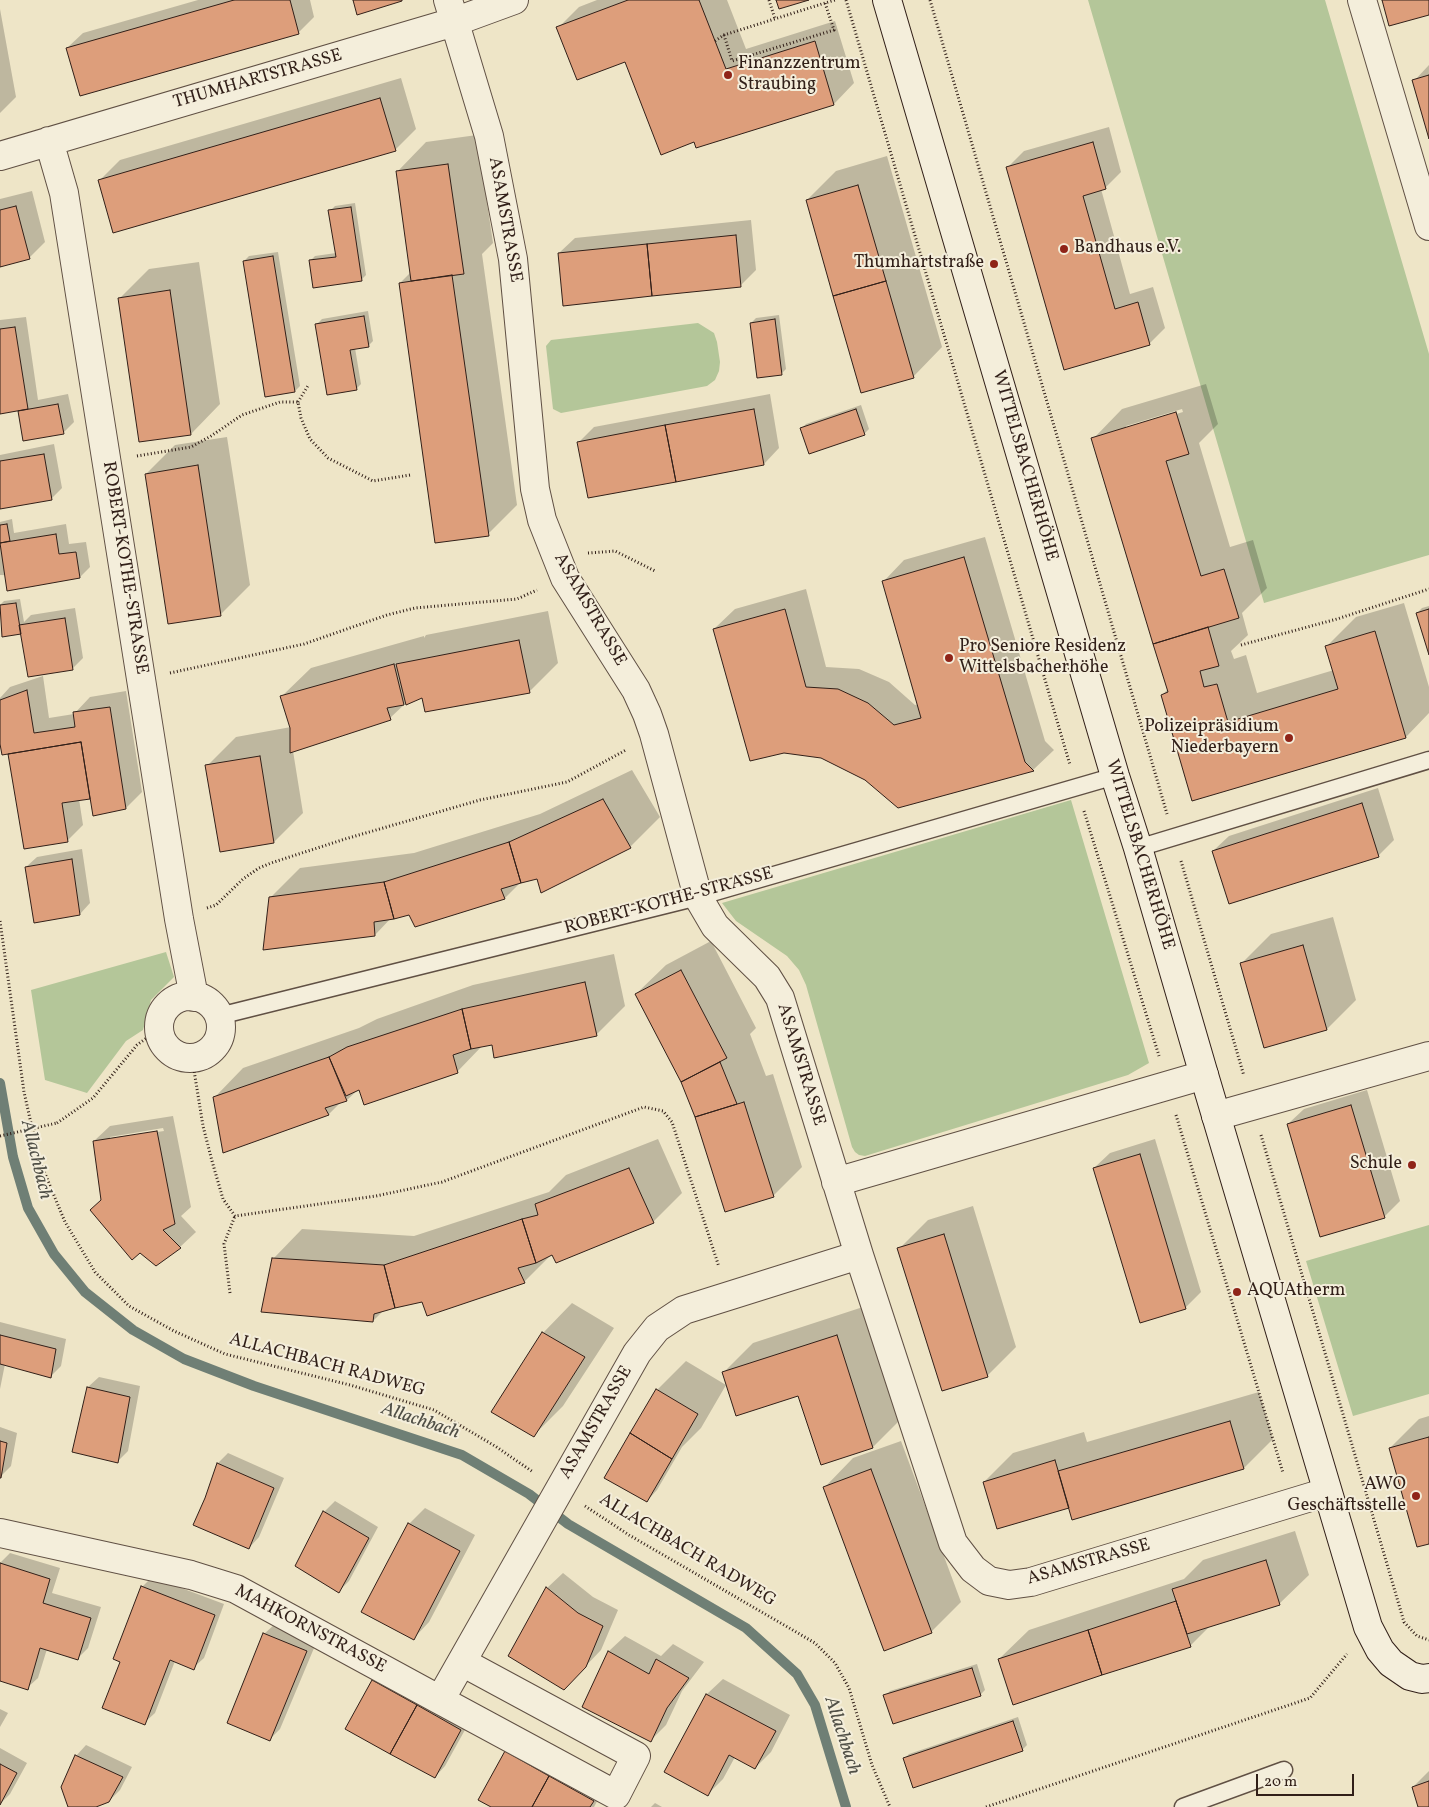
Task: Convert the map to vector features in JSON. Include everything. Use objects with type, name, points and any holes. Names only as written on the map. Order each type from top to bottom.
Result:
[{"type":"street","name":"THUMHARTSTRASSE","points":[[0,156],[451,11],[514,0]]},
{"type":"street","name":"WITTELSBACHERHÖHE","points":[[887,0],[1368,1628],[1380,1650],[1390,1663],[1410,1676],[1422,1679],[1429,1678]]},
{"type":"street","points":[[1362,0],[1429,226]]},
{"type":"street","name":"ASAMSTRASSE","points":[[451,11],[488,136],[514,259],[535,489],[542,520],[560,566],[636,690],[654,734],[698,897],[715,926],[767,977],[780,998],[859,1256],[953,1542],[973,1570],[989,1580],[1009,1585],[1031,1582],[1328,1492]]},
{"type":"street","name":"ROBERT-KOTHE-STRASSE","points":[[49,141],[64,193],[142,679],[178,919],[194,997]]},
{"type":"street","points":[[186,997],[194,997],[210,1003],[219,1016],[221,1025],[220,1035],[210,1051],[192,1058],[182,1057],[166,1047],[159,1029],[160,1020],[169,1005],[186,997]]},
{"type":"street","points":[[1216,1116],[1429,1056]]},
{"type":"street","points":[[836,1182],[1204,1075]]},
{"type":"street","name":"ASAMSTRASSE","points":[[556,1494],[637,1353],[657,1328],[684,1310],[859,1256]]},
{"type":"street","points":[[440,1700],[556,1494]]},
{"type":"street","name":"MAHKORNSTRASSE","points":[[0,1533],[191,1575],[236,1589],[616,1795],[636,1756],[462,1662]]},
{"type":"street","points":[[543,1756],[564,1718]]},
{"type":"lane","points":[[1138,848],[1429,760]]},
{"type":"lane","name":"ROBERT-KOTHE-STRASSE","points":[[219,1016],[698,897],[1115,776]]},
{"type":"lane","points":[[1183,1807],[1284,1770]]},
{"type":"path","points":[[769,0],[775,19]]},
{"type":"path","points":[[715,41],[724,35],[835,0]]},
{"type":"path","points":[[846,0],[1077,788],[1168,1085],[1292,1503]]},
{"type":"path","points":[[724,35],[732,61],[834,30],[826,3]]},
{"type":"path","points":[[308,384],[298,402],[301,418],[310,439],[328,458],[373,480],[410,476]]},
{"type":"path","points":[[106,461],[191,447],[242,415],[280,402],[298,402]]},
{"type":"path","points":[[142,679],[304,644],[387,615],[415,608],[517,599],[560,566],[615,551],[655,571]]},
{"type":"path","points":[[1241,645],[1336,619],[1429,589]]},
{"type":"path","points":[[178,919],[216,905],[243,879],[259,868],[345,839],[480,800],[567,782],[654,734]]},
{"type":"path","name":"ALLACHBACH RADWEG","points":[[0,921],[24,1092],[39,1159],[65,1222],[95,1272],[129,1306],[174,1331],[225,1354],[350,1385],[434,1410],[495,1446],[556,1494],[814,1642],[835,1663],[849,1688],[872,1766],[890,1807]]},
{"type":"path","points":[[0,1136],[57,1123],[93,1098],[137,1045],[159,1029]]},
{"type":"path","points":[[192,1058],[203,1126],[212,1161],[223,1199],[235,1216]]},
{"type":"path","points":[[235,1216],[376,1196],[442,1182],[644,1107],[663,1111],[672,1122],[728,1295]]},
{"type":"path","points":[[230,1293],[224,1244],[235,1216]]},
{"type":"path","points":[[986,1807],[1310,1698],[1347,1653],[1352,1661]]},
{"type":"green space","points":[[1088,0],[1325,0],[1429,354],[1429,555],[1264,603]]},
{"type":"green space","points":[[698,323],[714,333],[720,362],[715,380],[707,386],[561,413],[553,409],[546,346],[551,340]]},
{"type":"green space","points":[[1071,800],[1149,1063],[1128,1075],[865,1156],[859,1155],[852,1147],[806,985],[799,970],[787,956],[736,921],[722,903]]},
{"type":"green space","points":[[166,952],[174,977],[151,1000],[143,1030],[126,1041],[87,1093],[45,1080],[31,990]]},
{"type":"green space","points":[[1429,1225],[1429,1394],[1353,1416],[1306,1261]]},
{"type":"building","points":[[234,0],[290,0],[299,34],[80,96],[66,48]]},
{"type":"building","points":[[353,0],[402,0],[402,1],[357,15]]},
{"type":"building","name":"Finanzzentrum Straubing","points":[[628,0],[699,0],[726,69],[815,41],[834,105],[696,148],[694,142],[661,155],[625,62],[577,80],[556,27]]},
{"type":"building","points":[[776,0],[809,0],[779,9]]},
{"type":"building","points":[[1382,0],[1429,0],[1429,15],[1389,26]]},
{"type":"building","points":[[1429,75],[1429,139],[1412,80]]},
{"type":"building","points":[[380,98],[396,151],[113,233],[98,180]]},
{"type":"building","name":"Bandhaus e.V.","points":[[1093,142],[1106,189],[1083,196],[1115,309],[1138,302],[1150,345],[1064,370],[1006,167]]},
{"type":"building","points":[[448,164],[464,274],[411,281],[396,171]]},
{"type":"building","points":[[858,185],[886,281],[833,296],[806,200]]},
{"type":"building","points":[[16,206],[30,259],[0,267],[0,210]]},
{"type":"building","points":[[351,207],[362,281],[313,288],[309,260],[336,257],[328,210]]},
{"type":"building","points":[[736,235],[741,287],[652,296],[647,244]]},
{"type":"building","points":[[647,244],[652,296],[563,306],[558,253]]},
{"type":"building","points":[[273,256],[295,392],[265,397],[243,261]]},
{"type":"building","points":[[452,275],[489,536],[435,543],[399,283]]},
{"type":"building","points":[[886,281],[914,378],[861,393],[833,296]]},
{"type":"building","points":[[170,290],[191,435],[139,442],[118,298]]},
{"type":"building","points":[[364,316],[369,347],[350,350],[357,390],[327,395],[315,324]]},
{"type":"building","points":[[775,319],[782,375],[757,378],[750,323]]},
{"type":"building","points":[[15,327],[28,409],[0,414],[0,329]]},
{"type":"building","points":[[58,404],[64,434],[23,441],[18,411]]},
{"type":"building","points":[[754,409],[764,465],[676,482],[665,425]]},
{"type":"building","points":[[856,409],[865,435],[809,454],[800,428]]},
{"type":"building","points":[[1176,412],[1189,454],[1166,461],[1201,576],[1224,569],[1239,618],[1153,644],[1091,438]]},
{"type":"building","points":[[665,425],[676,482],[588,498],[577,442]]},
{"type":"building","points":[[44,454],[52,500],[0,509],[0,461]]},
{"type":"building","points":[[198,465],[221,616],[168,624],[145,474]]},
{"type":"building","points":[[7,524],[10,541],[0,543],[0,525]]},
{"type":"building","points":[[56,534],[59,554],[76,552],[80,578],[7,591],[0,543]]},
{"type":"building","name":"Pro Seniore Residenz Wittelsbacherhöhe","points":[[964,557],[1025,762],[1034,771],[898,808],[865,780],[821,758],[784,753],[750,761],[713,629],[785,609],[806,687],[838,689],[868,703],[894,725],[921,718],[882,581]]},
{"type":"building","points":[[16,603],[21,634],[2,637],[0,605]]},
{"type":"building","points":[[1429,609],[1429,655],[1416,613]]},
{"type":"building","points":[[65,618],[73,670],[28,677],[19,625]]},
{"type":"building","points":[[1208,627],[1219,666],[1200,671],[1204,687],[1217,684],[1228,722],[1338,689],[1325,646],[1375,631],[1406,738],[1192,801],[1161,695],[1168,692],[1153,644]]},
{"type":"building","points":[[519,640],[530,693],[425,712],[422,698],[406,705],[396,664]]},
{"type":"building","points":[[394,664],[404,705],[387,708],[391,720],[290,753],[290,728],[280,696]]},
{"type":"building","points":[[27,690],[34,733],[75,727],[73,712],[110,707],[126,809],[93,816],[81,742],[2,755],[0,744],[0,700]]},
{"type":"building","points":[[81,742],[90,799],[62,803],[68,842],[24,849],[8,754]]},
{"type":"building","points":[[260,756],[274,843],[220,852],[205,765]]},
{"type":"building","points":[[603,799],[631,848],[541,893],[537,879],[521,883],[509,842]]},
{"type":"building","points":[[1362,803],[1379,857],[1229,904],[1212,851]]},
{"type":"building","points":[[509,842],[521,883],[501,889],[505,899],[415,927],[409,915],[394,919],[384,882]]},
{"type":"building","points":[[72,859],[80,915],[34,923],[25,867]]},
{"type":"building","points":[[384,882],[394,919],[374,922],[375,936],[263,950],[269,897]]},
{"type":"building","points":[[1303,945],[1327,1030],[1264,1048],[1240,963]]},
{"type":"building","points":[[681,970],[727,1058],[681,1082],[635,994]]},
{"type":"building","points":[[585,982],[597,1036],[494,1058],[492,1045],[471,1049],[462,1009]]},
{"type":"building","points":[[462,1009],[471,1049],[453,1055],[458,1073],[364,1105],[359,1090],[346,1096],[329,1057],[347,1047]]},
{"type":"building","points":[[329,1057],[347,1101],[325,1108],[329,1115],[223,1153],[213,1097]]},
{"type":"building","points":[[720,1062],[737,1104],[695,1117],[681,1082]]},
{"type":"building","points":[[744,1102],[774,1197],[725,1212],[695,1117]]},
{"type":"building","points":[[1351,1105],[1385,1218],[1320,1237],[1287,1124]]},
{"type":"building","points":[[157,1131],[175,1224],[163,1230],[181,1248],[156,1266],[140,1253],[132,1260],[90,1210],[101,1200],[93,1141]]},
{"type":"building","points":[[1140,1154],[1186,1309],[1140,1323],[1093,1168]]},
{"type":"building","points":[[629,1168],[654,1223],[556,1263],[552,1255],[536,1263],[522,1219],[538,1215],[535,1204]]},
{"type":"building","points":[[522,1219],[536,1263],[518,1268],[525,1283],[427,1316],[422,1302],[395,1308],[384,1265]]},
{"type":"building","points":[[944,1234],[988,1377],[942,1391],[897,1248]]},
{"type":"building","points":[[272,1258],[384,1265],[395,1308],[374,1314],[373,1322],[261,1312]]},
{"type":"building","points":[[542,1332],[585,1357],[534,1437],[491,1412]]},
{"type":"building","points":[[0,1335],[56,1349],[51,1378],[0,1364]]},
{"type":"building","points":[[837,1335],[873,1448],[821,1465],[798,1396],[736,1416],[722,1372]]},
{"type":"building","points":[[87,1387],[130,1397],[118,1463],[72,1452]]},
{"type":"building","points":[[656,1389],[698,1414],[672,1459],[630,1433]]},
{"type":"building","points":[[1230,1421],[1244,1469],[1072,1520],[1058,1471]]},
{"type":"building","points":[[630,1433],[672,1459],[647,1502],[604,1478]]},
{"type":"building","name":"AWO Geschäftsstelle","points":[[1429,1437],[1429,1544],[1417,1547],[1389,1448]]},
{"type":"building","points":[[0,1441],[7,1443],[1,1478],[0,1478]]},
{"type":"building","points":[[1055,1460],[1069,1508],[997,1529],[983,1482]]},
{"type":"building","points":[[217,1463],[274,1488],[249,1549],[193,1525]]},
{"type":"building","points":[[871,1469],[932,1633],[884,1651],[823,1487]]},
{"type":"building","points":[[323,1511],[369,1538],[339,1593],[295,1566]]},
{"type":"building","points":[[408,1523],[460,1551],[414,1640],[361,1612]]},
{"type":"building","points":[[1266,1560],[1280,1605],[1187,1634],[1172,1589]]},
{"type":"building","points":[[0,1563],[50,1579],[43,1603],[91,1618],[78,1660],[40,1648],[28,1690],[0,1681]]},
{"type":"building","points":[[141,1586],[215,1615],[194,1670],[170,1660],[145,1725],[102,1708],[120,1662],[113,1659]]},
{"type":"building","points":[[546,1587],[578,1613],[603,1626],[586,1667],[564,1690],[508,1656]]},
{"type":"building","points":[[1176,1601],[1191,1647],[1102,1675],[1088,1630]]},
{"type":"building","points":[[1088,1630],[1102,1675],[1013,1705],[998,1659]]},
{"type":"building","points":[[263,1633],[307,1651],[270,1741],[227,1723]]},
{"type":"building","points":[[608,1651],[649,1674],[656,1659],[689,1678],[667,1708],[651,1742],[582,1707]]},
{"type":"building","points":[[972,1668],[981,1696],[893,1724],[883,1695]]},
{"type":"building","points":[[372,1680],[417,1705],[390,1754],[345,1729]]},
{"type":"building","points":[[706,1694],[776,1731],[755,1769],[729,1755],[708,1796],[664,1772]]},
{"type":"building","points":[[417,1705],[461,1730],[435,1778],[390,1754]]},
{"type":"building","points":[[1013,1721],[1023,1751],[913,1788],[903,1758]]},
{"type":"building","points":[[505,1751],[549,1776],[532,1807],[491,1807],[478,1800]]},
{"type":"building","points":[[75,1755],[123,1777],[109,1802],[96,1807],[68,1807],[61,1787]]},
{"type":"building","points":[[0,1764],[17,1773],[0,1805]]},
{"type":"building","points":[[549,1776],[594,1801],[590,1807],[532,1807]]},
{"type":"building","points":[[1429,1781],[1429,1807],[1418,1807],[1412,1787]]},
{"type":"waterway","name":"Allachbach","points":[[0,1083],[13,1157],[28,1208],[54,1254],[85,1292],[133,1330],[184,1359],[254,1386],[462,1455],[529,1494],[568,1524],[746,1628],[797,1674],[815,1705],[846,1807]]},
{"type":"place","name":"Finanzzentrum Straubing","points":[[728,75]]},
{"type":"place","name":"Bandhaus e.V.","points":[[1064,249]]},
{"type":"place","name":"Thumhartstraße","points":[[994,264]]},
{"type":"place","name":"Pro Seniore Residenz Wittelsbacherhöhe","points":[[949,658]]},
{"type":"place","name":"Polizeipräsidium Niederbayern","points":[[1289,738]]},
{"type":"place","name":"Schule","points":[[1412,1165]]},
{"type":"place","name":"AQUAtherm","points":[[1237,1292]]},
{"type":"place","name":"AWO Geschäftsstelle","points":[[1416,1496]]}]
